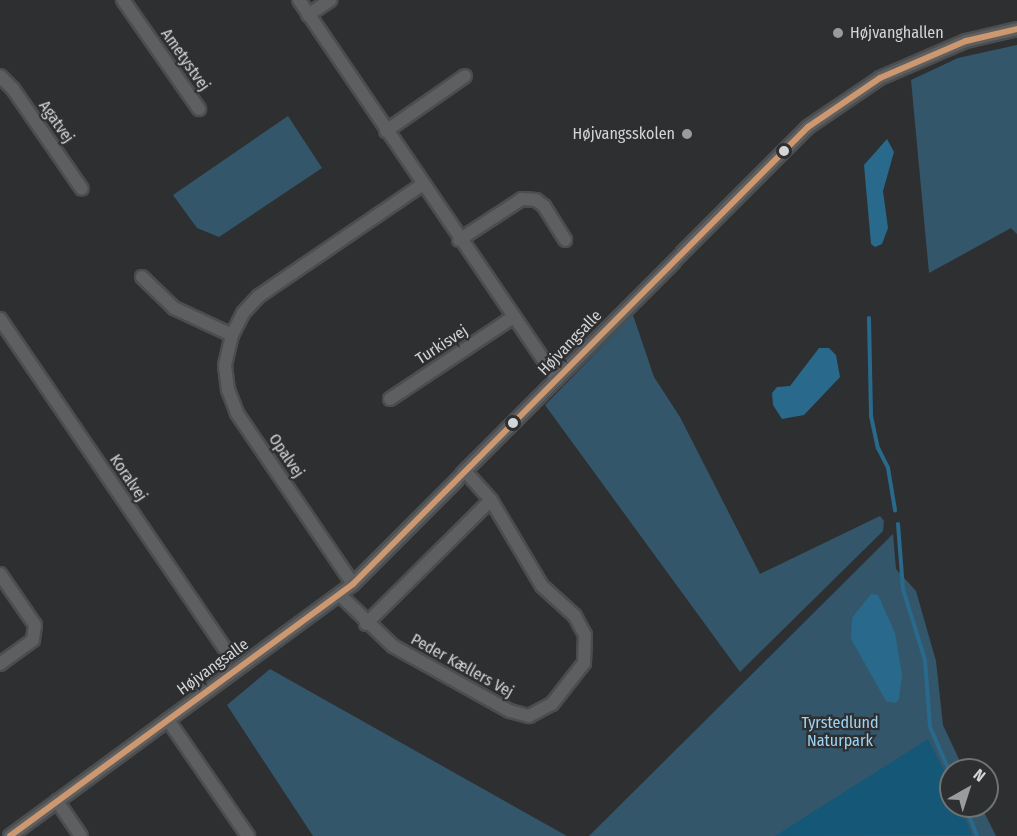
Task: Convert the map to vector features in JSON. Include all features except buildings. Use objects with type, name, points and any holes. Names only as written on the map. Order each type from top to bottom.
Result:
[{"type":"street","name":"Ametystvej","points":[[123,0],[199,109]]},
{"type":"street","points":[[298,0],[512,318],[557,380]]},
{"type":"street","points":[[308,15],[330,0]]},
{"type":"street","name":"Højvangsalle","points":[[10,836],[353,584],[467,473],[783,149],[831,109],[880,78],[925,57],[966,41],[1017,29]]},
{"type":"street","name":"Agatvej","points":[[0,76],[82,189]]},
{"type":"street","points":[[386,131],[465,76]]},
{"type":"street","name":"Opalvej","points":[[353,584],[237,413],[228,390],[225,365],[232,335],[243,313],[259,296],[422,185]]},
{"type":"street","points":[[459,240],[522,199],[536,200],[544,206],[565,240]]},
{"type":"street","points":[[142,277],[174,308],[232,335]]},
{"type":"street","name":"Turkisvej","points":[[390,399],[512,318]]},
{"type":"street","name":"Koralvej","points":[[0,319],[229,656]]},
{"type":"street","name":"Peder Kællers Vej","points":[[340,595],[366,624],[393,646],[510,711],[529,716],[552,704],[584,663],[585,634],[575,616],[542,586],[527,565],[492,500],[467,473]]},
{"type":"street","points":[[366,624],[492,500]]},
{"type":"street","points":[[0,574],[35,625],[33,640],[0,664]]},
{"type":"street","points":[[168,720],[248,836]]},
{"type":"street","points":[[57,801],[81,836]]},
{"type":"green space","points":[[1017,45],[1017,234],[1011,228],[929,273],[911,80],[958,58]]},
{"type":"green space","points":[[288,116],[322,168],[219,237],[197,228],[173,195]]},
{"type":"green space","points":[[633,315],[654,377],[680,417],[760,574],[880,516],[884,521],[883,531],[740,672],[545,405]]},
{"type":"green space","name":"Tyrstedlund Naturpark","points":[[893,534],[896,569],[916,591],[936,661],[943,725],[958,758],[939,758],[939,818],[987,818],[996,836],[589,836]]},
{"type":"green space","points":[[270,669],[567,836],[313,836],[227,705]]},
{"type":"shaded area","points":[[887,139],[894,152],[883,191],[888,228],[882,244],[875,247],[871,244],[864,165]]},
{"type":"shaded area","points":[[819,348],[829,348],[836,355],[840,377],[804,415],[782,419],[773,405],[772,393],[777,387],[790,386]]},
{"type":"shaded area","points":[[871,594],[878,595],[895,633],[902,675],[899,699],[895,703],[886,701],[851,639],[852,618]]},
{"type":"shaded area","points":[[928,739],[939,761],[939,818],[965,818],[972,835],[775,836]]},
{"type":"waterway","points":[[869,318],[871,416],[878,448],[888,468],[895,510]]},
{"type":"waterway","points":[[898,524],[903,589],[925,660],[930,727],[944,758]]},
{"type":"waterway","points":[[970,818],[977,836]]},
{"type":"transit line","points":[[10,836],[353,584],[808,127],[880,78],[966,41],[1017,29]]},
{"type":"place","name":"Højvanghallen","points":[[838,33]]},
{"type":"place","name":"Højvangsskolen","points":[[687,134]]}]
